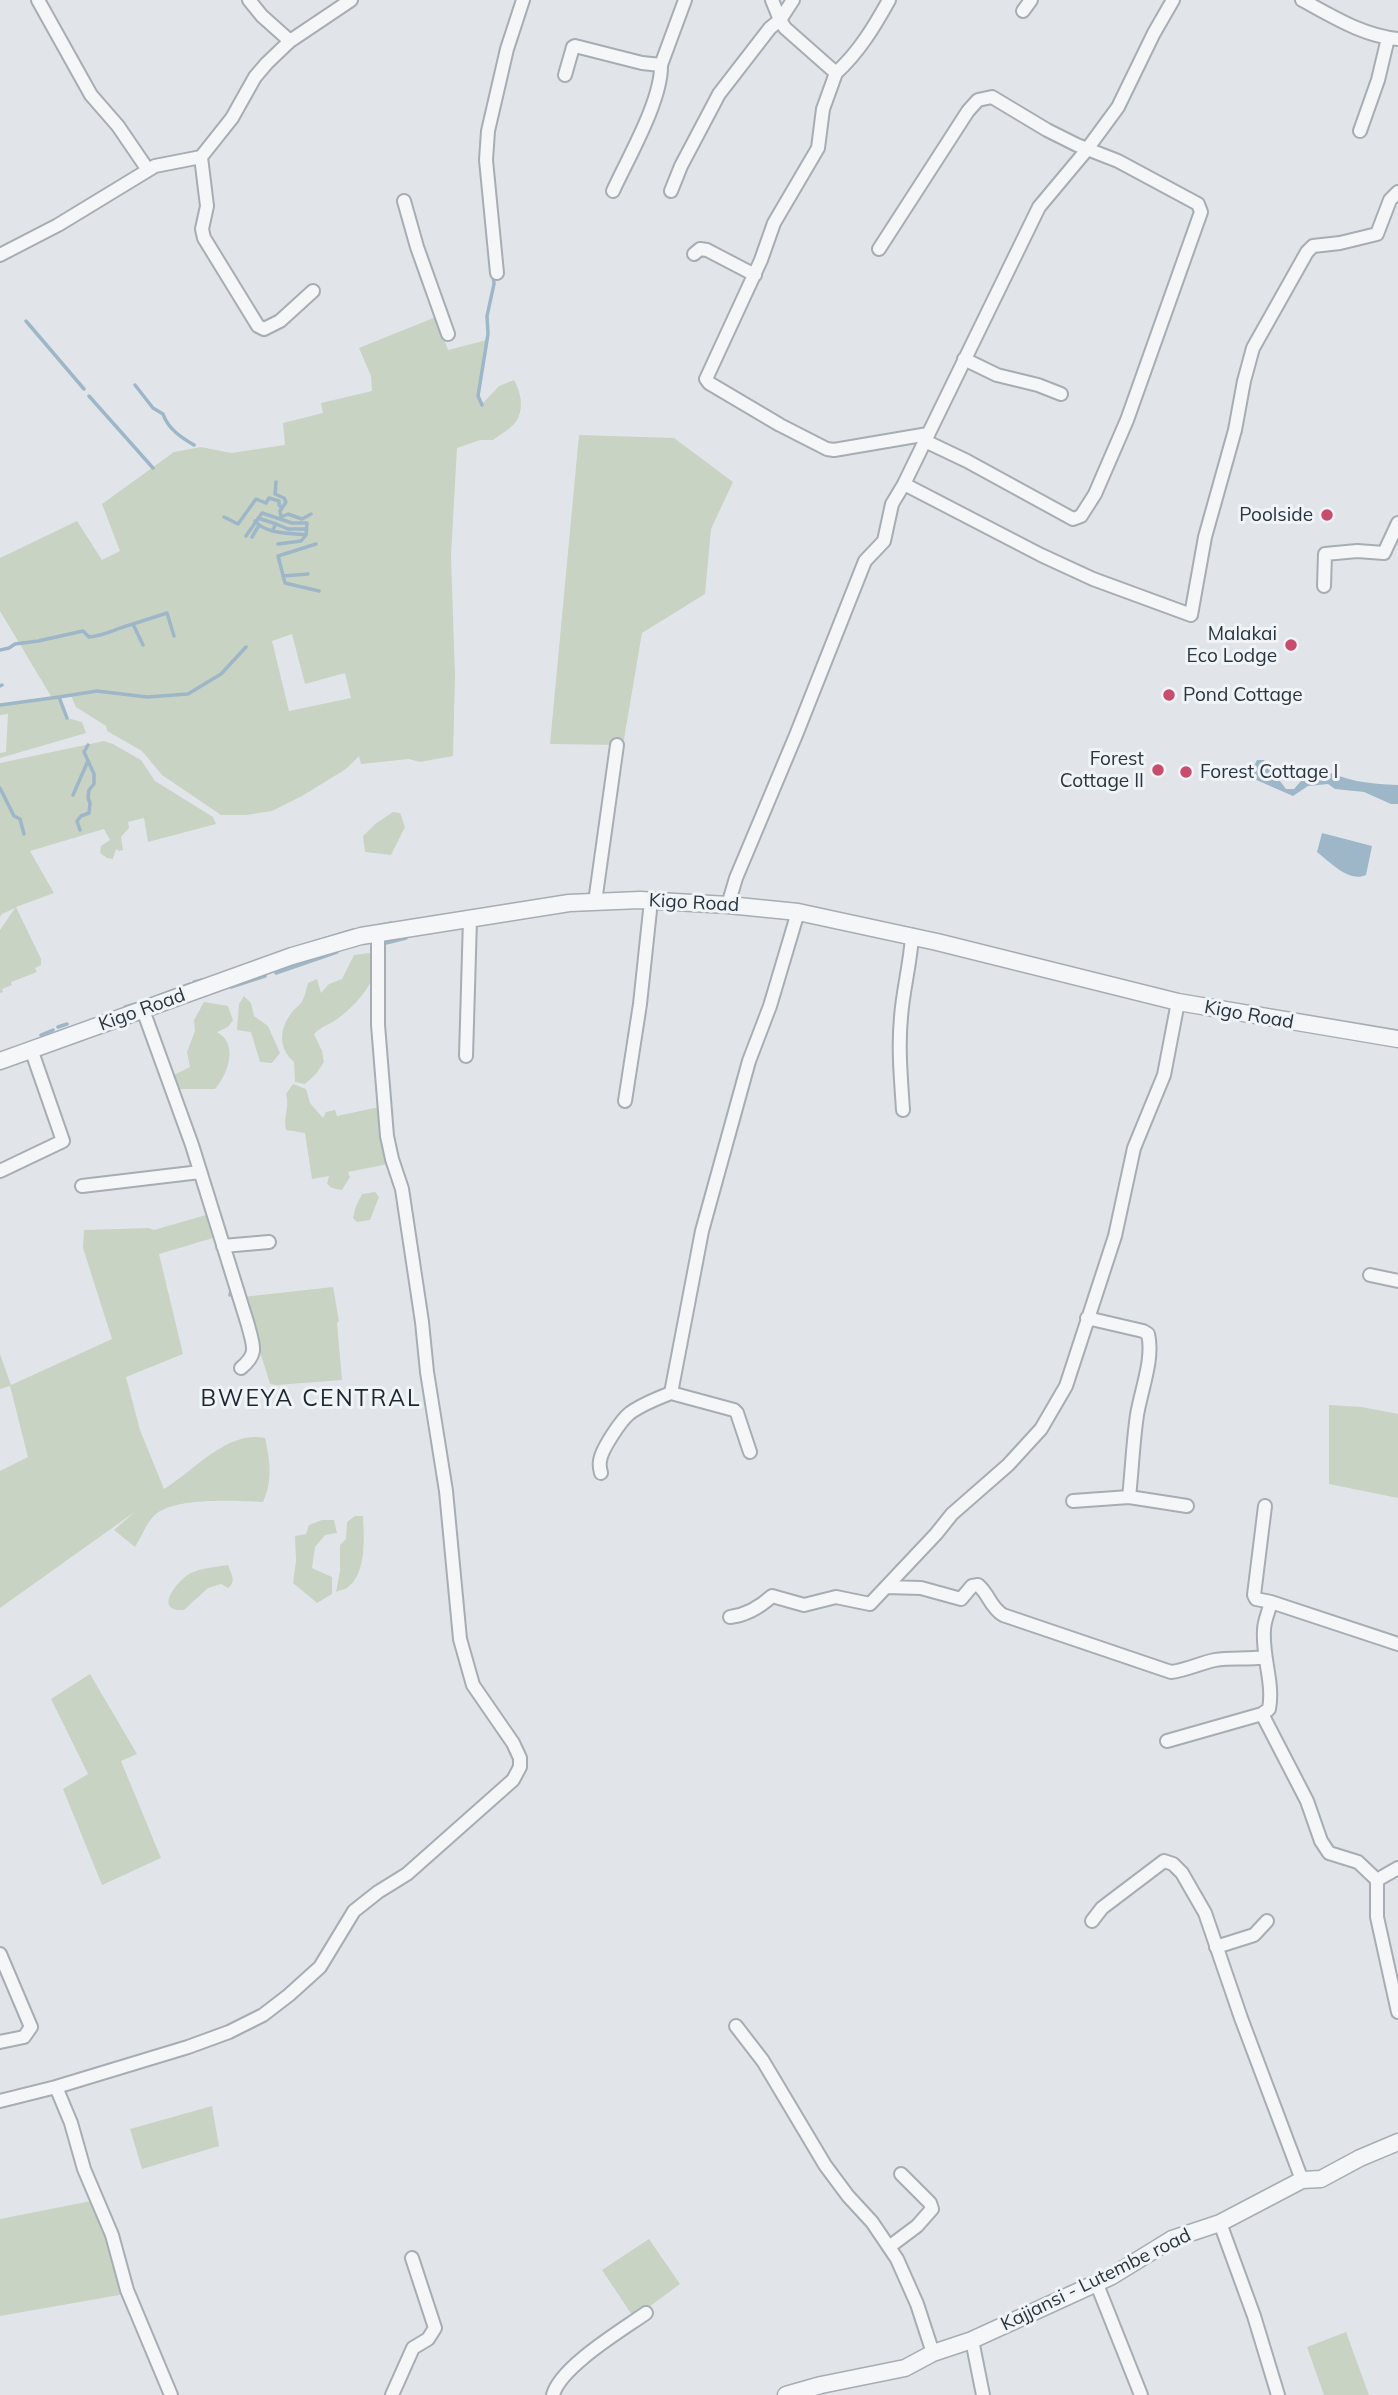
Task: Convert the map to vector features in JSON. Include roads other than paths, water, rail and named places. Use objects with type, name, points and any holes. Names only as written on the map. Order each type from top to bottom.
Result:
[{"type":"street","points":[[38,0],[91,95],[118,126],[148,170]]},
{"type":"street","points":[[249,0],[289,41]]},
{"type":"street","points":[[0,255],[58,225],[148,170],[162,164],[201,157],[232,118],[255,77],[289,41],[351,0]]},
{"type":"street","points":[[497,273],[486,160],[488,131],[523,0]]},
{"type":"street","points":[[612,191],[659,85],[660,65],[685,0]]},
{"type":"street","points":[[772,0],[785,28],[836,73]]},
{"type":"street","points":[[671,191],[681,166],[719,94],[770,28],[780,20],[793,0]]},
{"type":"street","points":[[879,249],[968,111],[978,100],[986,97],[999,100],[1047,130],[1118,161],[1198,204],[1201,212],[1127,420],[1084,514],[1074,520],[926,438],[827,449],[709,383],[707,376],[755,275],[774,223],[817,148],[823,109],[836,73],[849,61],[872,30],[888,0]]},
{"type":"street","points":[[729,905],[736,878],[865,561],[884,541],[892,504],[1039,207],[1118,107],[1173,0]]},
{"type":"street","points":[[1302,0],[1333,18],[1393,39],[1360,131]]},
{"type":"street","points":[[565,75],[575,46],[660,65]]},
{"type":"street","points":[[201,157],[207,206],[202,229],[204,238],[258,326],[264,328],[280,321],[313,291]]},
{"type":"street","points":[[904,484],[1082,575],[1191,615],[1205,537],[1235,430],[1253,348],[1313,246],[1377,234],[1390,200],[1398,192]]},
{"type":"street","points":[[404,201],[448,334]]},
{"type":"street","points":[[694,254],[707,250],[755,275]]},
{"type":"street","points":[[964,359],[997,374],[1061,394]]},
{"type":"street","points":[[1324,586],[1325,554],[1357,551],[1384,553],[1398,523]]},
{"type":"street","points":[[596,902],[617,745]]},
{"type":"street","points":[[625,1101],[651,901]]},
{"type":"street","name":"Kigo Road","points":[[0,1061],[292,956],[361,936],[569,903],[651,901],[798,912],[1178,1002],[1398,1039]]},
{"type":"street","points":[[671,1393],[702,1231],[749,1061],[770,1006],[798,912]]},
{"type":"street","points":[[466,1056],[470,919]]},
{"type":"street","points":[[0,2101],[56,2087],[193,2045],[229,2032],[275,2006],[320,1967],[354,1911],[407,1874],[513,1780],[520,1767],[517,1751],[472,1685],[460,1639],[446,1491],[427,1372],[419,1297],[402,1189],[391,1159],[387,1136],[378,1025],[378,933]]},
{"type":"street","points":[[903,1110],[898,1053],[912,937]]},
{"type":"street","points":[[730,1617],[752,1611],[772,1596],[804,1605],[836,1597],[867,1605],[874,1601],[952,1514],[1008,1465],[1041,1429],[1066,1386],[1087,1318],[1096,1299],[1115,1236],[1134,1148],[1164,1075],[1178,1002]]},
{"type":"street","points":[[143,1010],[200,1172],[254,1350],[251,1360],[241,1368]]},
{"type":"street","points":[[0,1171],[63,1141],[32,1049]]},
{"type":"street","points":[[82,1186],[200,1172]]},
{"type":"street","points":[[223,1246],[269,1242]]},
{"type":"street","points":[[1370,1275],[1398,1281]]},
{"type":"street","points":[[1087,1318],[1148,1334],[1149,1353],[1137,1415],[1129,1497]]},
{"type":"street","points":[[601,1473],[602,1454],[620,1423],[628,1414],[671,1393],[734,1410],[750,1452]]},
{"type":"street","points":[[1073,1501],[1129,1497],[1187,1506]]},
{"type":"street","points":[[1265,1506],[1254,1595],[1256,1599],[1398,1644]]},
{"type":"street","points":[[886,1587],[921,1588],[961,1599],[972,1586],[978,1585],[991,1606],[1003,1615],[1171,1672],[1184,1671],[1216,1660],[1265,1657]]},
{"type":"street","points":[[1167,1741],[1262,1714],[1269,1709],[1271,1697],[1264,1628],[1272,1602]]},
{"type":"street","points":[[1262,1714],[1307,1801],[1321,1841],[1329,1853],[1358,1862],[1377,1880],[1377,1917],[1398,2012]]},
{"type":"street","points":[[1092,1921],[1102,1908],[1166,1861],[1179,1870],[1205,1913],[1302,2180]]},
{"type":"street","points":[[1377,1880],[1398,1868]]},
{"type":"street","points":[[1216,1947],[1254,1935],[1266,1921]]},
{"type":"street","points":[[0,1954],[31,2027],[24,2037],[0,2042]]},
{"type":"street","points":[[736,2026],[763,2061],[825,2165],[872,2222],[897,2259],[917,2304],[933,2353]]},
{"type":"street","points":[[56,2087],[71,2123],[84,2169],[111,2235],[127,2290],[171,2395]]},
{"type":"street","name":"Kajjansi - Lutembe road","points":[[786,2395],[905,2368],[933,2353],[972,2340],[1112,2276],[1172,2239],[1220,2223],[1302,2180],[1321,2179],[1398,2142]]},
{"type":"street","points":[[889,2247],[916,2226],[932,2208],[901,2174]]},
{"type":"street","points":[[1220,2223],[1254,2316],[1278,2395]]},
{"type":"street","points":[[392,2395],[414,2348],[428,2339],[435,2328],[412,2258]]},
{"type":"street","points":[[1096,2282],[1142,2395]]},
{"type":"street","points":[[553,2395],[560,2379],[587,2355],[646,2313]]},
{"type":"street","points":[[972,2340],[983,2395]]},
{"type":"water","points":[[1257,760],[1264,760],[1286,789],[1294,789],[1308,773],[1318,767],[1357,781],[1398,785],[1398,804],[1391,804],[1364,792],[1335,789],[1328,784],[1308,786],[1293,796],[1245,775]]},
{"type":"water","points":[[1322,833],[1372,846],[1366,875],[1360,877],[1346,874],[1317,852]]},
{"type":"waterway","points":[[482,405],[478,396],[488,334],[487,316],[494,284],[493,273]]},
{"type":"waterway","points":[[26,321],[84,389]]},
{"type":"waterway","points":[[135,385],[153,408],[163,414],[172,429],[194,445]]},
{"type":"waterway","points":[[89,396],[153,468]]},
{"type":"waterway","points":[[276,482],[275,494],[286,502],[282,508]]},
{"type":"waterway","points":[[224,517],[238,524],[256,499],[266,503],[269,498],[279,501],[282,508],[281,517]]},
{"type":"waterway","points":[[246,536],[262,513],[292,523],[307,523],[306,535],[272,531],[259,525],[255,521]]},
{"type":"waterway","points":[[281,517],[288,514],[302,519],[311,514]]},
{"type":"waterway","points":[[258,518],[276,524]]},
{"type":"waterway","points":[[272,531],[276,524],[288,529],[307,529]]},
{"type":"waterway","points":[[252,537],[258,527]]},
{"type":"waterway","points":[[278,544],[301,541],[306,535]]},
{"type":"waterway","points":[[316,544],[278,556],[285,583],[319,591]]},
{"type":"waterway","points":[[283,576],[308,574]]},
{"type":"waterway","points":[[133,624],[167,613],[174,636]]},
{"type":"waterway","points":[[0,650],[15,644],[83,631],[89,637],[106,634],[133,624],[143,645]]},
{"type":"waterway","points":[[59,697],[97,691],[147,697],[188,694],[221,674],[246,647]]},
{"type":"waterway","points":[[0,705],[59,697],[67,718]]},
{"type":"waterway","points":[[80,830],[77,821],[89,813],[89,790],[94,784],[94,774],[84,752],[88,745]]},
{"type":"waterway","points":[[73,795],[87,763]]},
{"type":"waterway","points":[[0,788],[14,816],[20,819],[24,834]]},
{"type":"waterway","points":[[373,927],[391,923]]},
{"type":"waterway","points":[[304,945],[353,930]]},
{"type":"waterway","points":[[382,944],[406,938]]},
{"type":"waterway","points":[[276,973],[337,952]]},
{"type":"waterway","points":[[231,987],[265,976]]},
{"type":"waterway","points":[[194,982],[202,980]]},
{"type":"waterway","points":[[153,998],[190,984]]},
{"type":"waterway","points":[[125,1007],[139,1003]]},
{"type":"waterway","points":[[58,1027],[67,1024]]},
{"type":"waterway","points":[[41,1035],[53,1030]]},
{"type":"waterway","points":[[230,1295],[232,1285]]},
{"type":"place","name":"Poolside","points":[[1327,515]]},
{"type":"place","name":"Malakai Eco Lodge","points":[[1291,645]]},
{"type":"place","name":"Pond Cottage","points":[[1169,695]]},
{"type":"place","name":"Forest Cottage II","points":[[1158,770]]},
{"type":"place","name":"Forest Cottage I","points":[[1186,772]]},
{"type":"district","name":"BWEYA CENTRAL","points":[[311,1399]]}]
